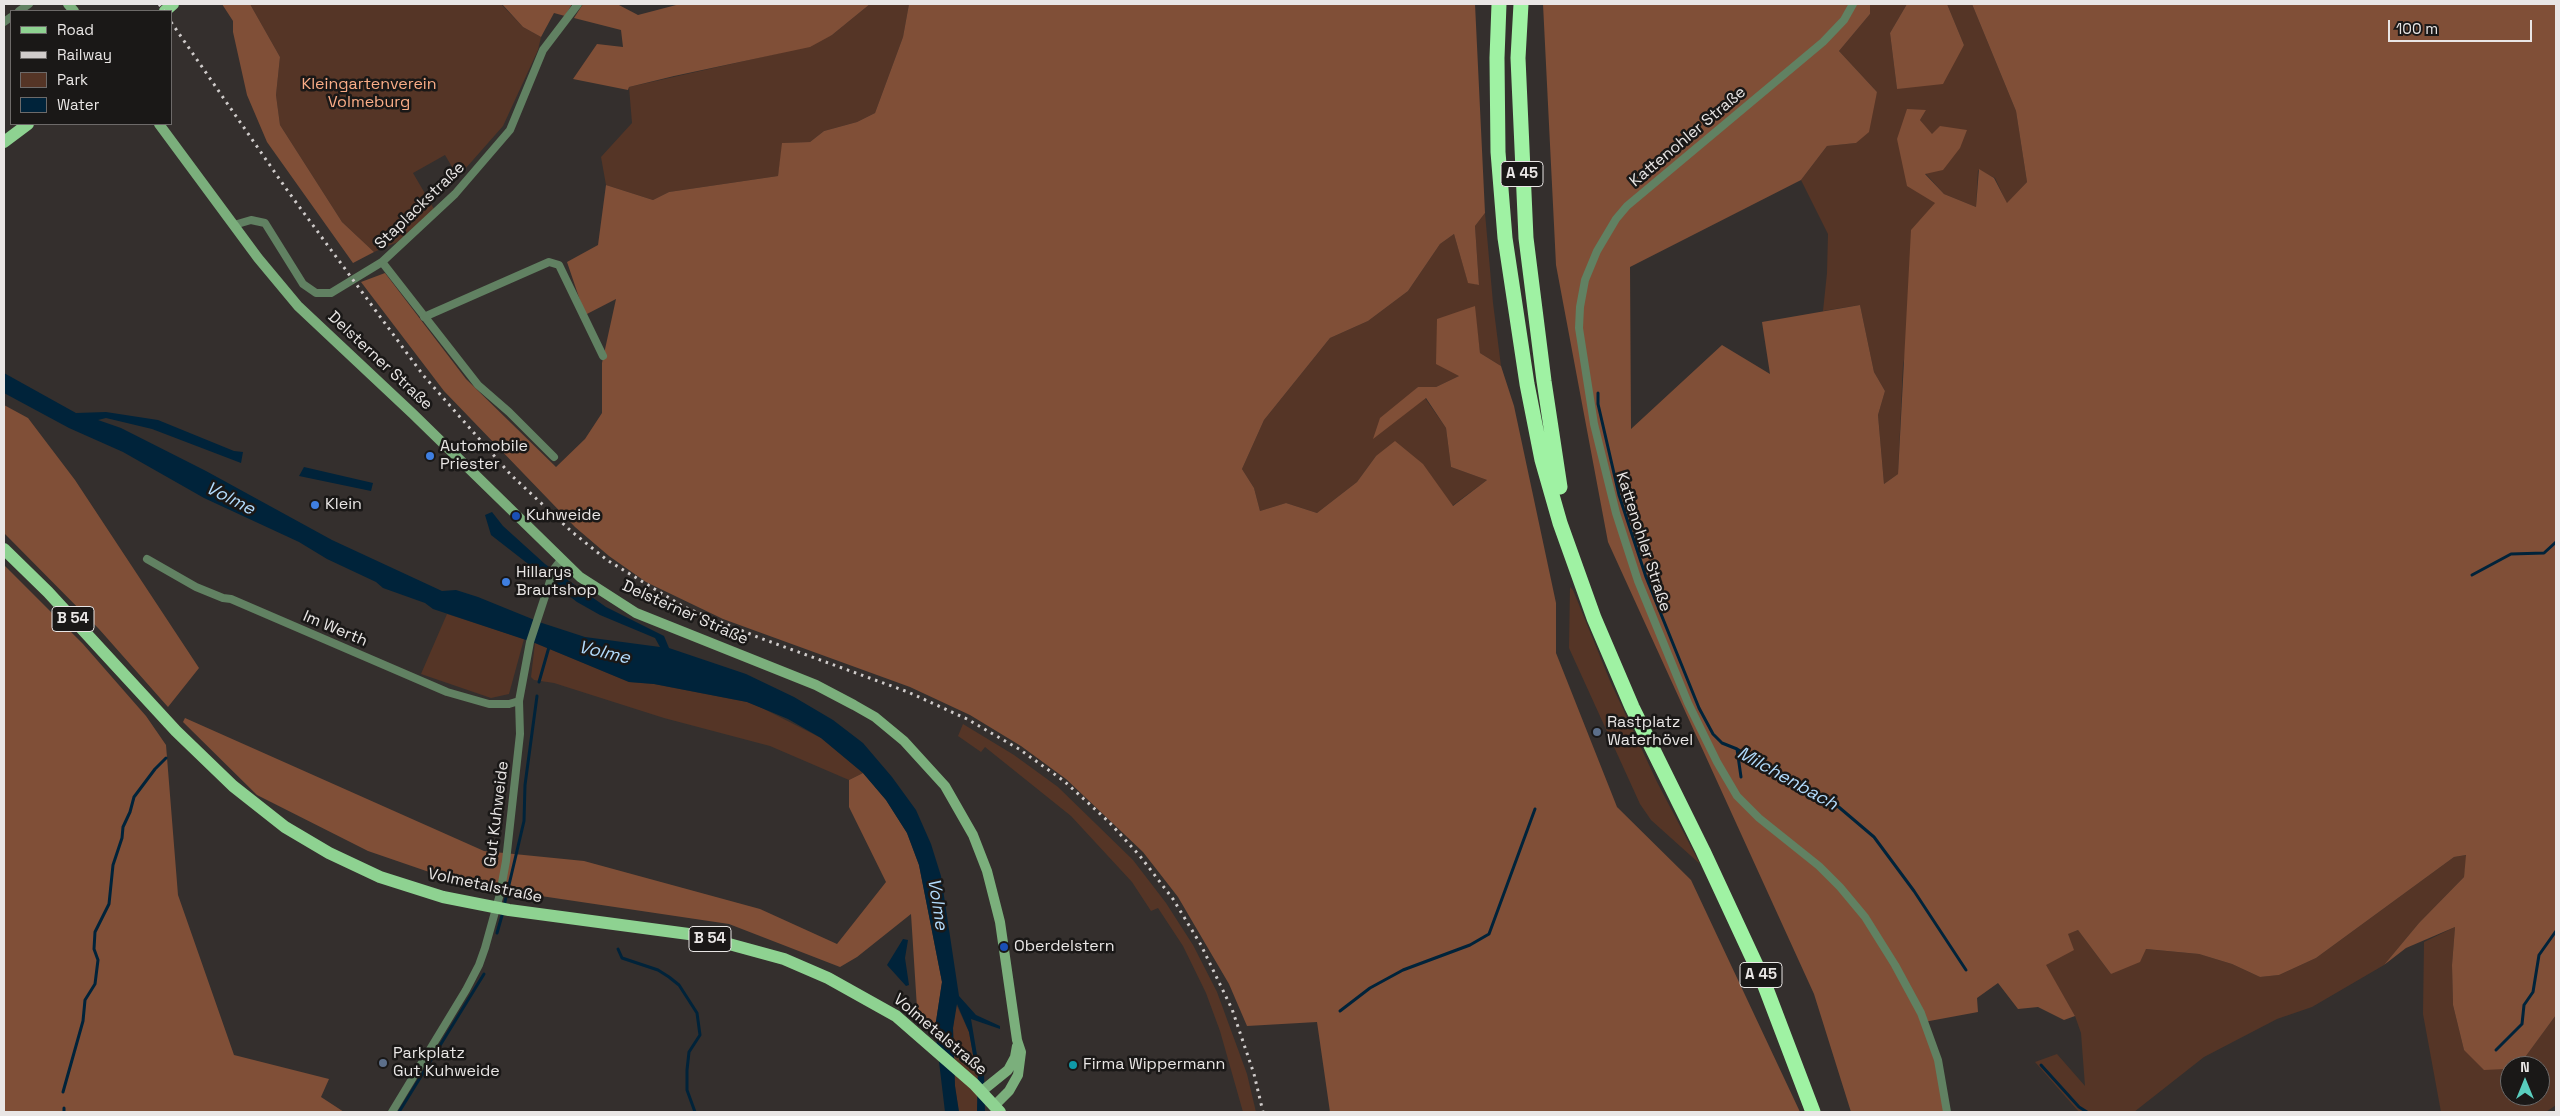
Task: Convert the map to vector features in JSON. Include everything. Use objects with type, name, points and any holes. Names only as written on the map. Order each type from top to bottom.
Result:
[{"type":"highway","name":"A 45","points":[[1499,4],[1497,58],[1498,152],[1505,238],[1526,384],[1542,460],[1560,523],[1594,618],[1632,707],[1762,978],[1813,1112]]},
{"type":"highway","name":"A 45","points":[[1521,4],[1518,58],[1520,142],[1526,238],[1556,472],[1568,521],[1602,616],[1641,705],[1772,976],[1821,1112]]},
{"type":"main road","points":[[4,142],[27,125]]},
{"type":"main road","name":"Volmetalstraße","points":[[4,549],[48,592],[195,751],[233,786],[285,827],[337,857],[380,877],[443,897],[508,910],[696,935],[784,959],[867,998],[896,1016],[931,1044],[982,1091]]},
{"type":"main road","name":"Delsterner Straße","points":[[982,1091],[997,1109]]},
{"type":"street","name":"Staplackstraße","points":[[234,225],[251,220],[265,223],[303,284],[316,293],[325,294],[337,290],[361,273],[382,262],[456,194],[510,130],[543,50],[578,4]]},
{"type":"street","name":"Kattenohler Straße","points":[[1853,4],[1844,20],[1823,42],[1627,206],[1616,219],[1597,251],[1585,280],[1580,307],[1579,328],[1594,424],[1616,513],[1638,581],[1688,703],[1737,796],[1759,818],[1796,845],[1833,880],[1870,925],[1921,1014],[1938,1060],[1947,1112]]},
{"type":"street","name":"Delsterner Straße","points":[[160,125],[234,225],[298,306],[413,414],[561,560],[598,590],[636,613],[830,691],[875,717],[915,752],[953,797],[973,835],[987,871],[1002,930],[1017,1040],[1022,1052],[1021,1065],[1009,1091],[997,1109]]},
{"type":"street","points":[[382,262],[478,384],[554,457]]},
{"type":"street","points":[[424,317],[549,262],[559,265],[603,356]]},
{"type":"street","name":"Im Werth","points":[[147,559],[196,587],[223,598],[231,599],[447,692],[489,704],[509,704],[519,701]]},
{"type":"street","name":"Gut Kuhweide","points":[[392,1112],[466,990],[479,965],[485,948],[500,894],[506,861],[520,734],[519,701],[530,642],[554,569],[561,560]]},
{"type":"street","name":"Delsterner Straße","points":[[982,1091],[1002,1076],[1013,1062],[1017,1040]]},
{"type":"green space","name":"Kleingartenverein Volmeburg","points":[[250,4],[501,4],[523,27],[541,37],[538,50],[503,126],[458,177],[445,155],[413,173],[434,209],[405,239],[374,252],[342,222],[280,125],[276,95],[280,57]]},
{"type":"green space","points":[[870,4],[909,4],[903,37],[875,113],[857,122],[824,131],[810,142],[783,143],[778,176],[669,192],[653,200],[606,185],[601,157],[632,123],[629,87],[780,53],[832,35]]},
{"type":"green space","points":[[1870,4],[1907,4],[1890,33],[1897,89],[1964,45],[1947,4],[1972,4],[2016,111],[2027,182],[2007,204],[1995,178],[1978,170],[1976,207],[1944,194],[1925,173],[1932,135],[1920,120],[1926,110],[1897,139],[1935,203],[1903,365],[1898,474],[1884,484],[1878,415],[1885,391],[1874,372],[1860,305],[1823,311],[1827,273],[1828,234],[1801,180],[1827,146],[1856,143],[1877,92],[1839,51],[1870,14]]},
{"type":"green space","points":[[1485,213],[1501,366],[1480,353],[1474,306],[1459,376],[1436,387],[1418,387],[1374,437],[1425,398],[1446,428],[1451,467],[1487,480],[1452,506],[1423,465],[1376,456],[1357,482],[1317,513],[1286,503],[1260,511],[1254,488],[1242,469],[1264,420],[1330,338],[1368,321],[1408,291],[1440,244],[1454,234],[1468,282],[1479,285],[1475,226]]},
{"type":"green space","points":[[1570,587],[1573,590],[1610,681],[1657,782],[1700,864],[1651,820],[1640,804],[1569,648]]},
{"type":"green space","points":[[447,614],[524,639],[509,694],[491,698],[421,674]]},
{"type":"green space","points":[[535,643],[629,682],[654,684],[747,702],[821,738],[863,773],[849,780],[770,746],[664,718],[554,683],[534,680],[531,677]]},
{"type":"green space","points":[[963,724],[1014,755],[1058,787],[1133,860],[1166,903],[1193,945],[1217,992],[1247,1074],[1256,1112],[1243,1112],[1220,1031],[1206,993],[1183,946],[1158,908],[1151,911],[1132,882],[1071,816],[985,747],[981,752],[958,736]]},
{"type":"green space","points":[[2467,855],[2464,877],[2419,923],[2384,965],[2312,1007],[2277,1019],[2204,1057],[2134,1112],[2079,1112],[2035,1062],[2057,1054],[2085,1086],[2081,1033],[2075,1016],[2045,965],[2067,934],[2078,930],[2111,974],[2145,949],[2199,954],[2232,964],[2260,977],[2279,975],[2316,958],[2454,857]]},
{"type":"green space","points":[[2455,927],[2452,965],[2453,1005],[2464,1050],[2500,1067],[2500,1106],[2550,1106],[2550,1056],[2526,1056],[2556,1015],[2556,1105],[2546,1112],[2441,1112],[2423,1014],[2424,942]]},
{"type":"green space","points":[[956,1004],[969,1032],[974,1060],[978,1069],[977,1112],[959,1112],[955,1086],[953,1028]]},
{"type":"shaded area","points":[[222,4],[250,4],[280,57],[276,95],[280,125],[342,222],[374,252],[353,263],[267,142],[247,95],[233,32],[233,21]]},
{"type":"shaded area","points":[[502,4],[572,4],[565,16],[554,13],[541,37],[523,27]]},
{"type":"shaded area","points":[[583,4],[617,4],[638,15],[680,4],[870,4],[832,35],[810,47],[674,76],[629,87],[628,90],[573,79],[597,44],[623,47],[621,30],[574,18]]},
{"type":"shaded area","points":[[909,4],[1475,4],[1485,213],[1475,226],[1479,285],[1468,283],[1454,234],[1440,244],[1408,291],[1368,321],[1330,338],[1264,420],[1242,469],[1254,488],[1260,511],[1286,503],[1317,513],[1357,482],[1376,456],[1395,441],[1423,464],[1453,506],[1487,480],[1451,467],[1446,428],[1426,398],[1373,439],[1380,418],[1418,387],[1436,387],[1459,376],[1436,364],[1437,319],[1475,306],[1480,353],[1501,366],[1514,406],[1556,603],[1556,653],[1617,807],[1691,880],[1800,1112],[1330,1112],[1317,1022],[1247,1026],[1229,984],[1178,897],[1143,852],[1066,779],[1021,746],[970,715],[910,687],[723,619],[646,582],[609,556],[575,527],[444,391],[361,282],[385,273],[466,379],[556,467],[585,439],[602,413],[602,363],[616,299],[585,315],[567,262],[598,245],[606,185],[653,200],[669,192],[778,176],[782,143],[810,142],[824,131],[857,122],[875,113],[903,37]]},
{"type":"shaded area","points":[[1543,4],[1870,4],[1870,14],[1839,51],[1877,92],[1869,132],[1856,143],[1827,146],[1801,180],[1630,267],[1631,429],[1722,345],[1770,374],[1762,322],[1860,305],[1874,372],[1885,391],[1878,415],[1884,484],[1898,474],[1911,230],[1935,203],[1907,186],[1897,139],[1907,109],[1926,110],[1920,120],[1932,134],[1940,126],[1967,130],[1960,148],[1943,170],[1925,174],[1944,194],[1976,207],[1979,169],[1994,178],[2007,203],[2027,182],[2016,111],[1972,4],[2556,4],[2556,1015],[2526,1056],[2500,1056],[2500,1069],[2484,1070],[2464,1050],[2453,1005],[2452,965],[2455,927],[2406,948],[2384,965],[2419,923],[2464,877],[2466,855],[2454,857],[2316,958],[2279,975],[2260,977],[2232,964],[2199,954],[2146,949],[2140,962],[2111,974],[2078,930],[2068,934],[2074,950],[2046,965],[2075,1016],[2064,1020],[2038,1007],[2018,1009],[1998,983],[1977,998],[1978,1012],[1924,1022],[1933,1044],[1947,1112],[1851,1112],[1814,994],[1608,542],[1556,265]]},
{"type":"shaded area","points":[[1907,4],[1947,4],[1964,45],[1943,84],[1897,89],[1890,33]]},
{"type":"shaded area","points":[[4,405],[28,418],[75,480],[199,668],[168,707],[99,629],[4,533]]},
{"type":"shaded area","points":[[4,565],[83,644],[146,716],[166,745],[178,895],[234,1055],[329,1079],[321,1097],[344,1112],[4,1112]]},
{"type":"shaded area","points":[[185,718],[484,851],[584,861],[760,909],[837,944],[886,882],[849,807],[849,780],[863,773],[886,800],[907,833],[919,865],[942,982],[935,1028],[917,1008],[911,914],[857,957],[840,967],[729,924],[467,885],[368,851],[257,795],[183,722]]},
{"type":"water","name":"Volme","points":[[4,373],[76,413],[106,412],[158,420],[234,451],[243,452],[241,463],[152,429],[106,418],[98,420],[121,428],[206,471],[332,540],[442,591],[456,590],[478,597],[542,623],[585,637],[660,647],[655,638],[600,615],[577,602],[491,535],[485,515],[492,512],[503,526],[545,564],[606,607],[664,636],[669,648],[746,674],[794,697],[833,720],[863,743],[892,777],[916,810],[931,844],[941,876],[959,996],[976,1015],[1000,1026],[1000,1029],[971,1019],[977,1055],[984,1072],[985,1112],[977,1112],[978,1069],[974,1060],[969,1032],[957,1004],[953,1028],[955,1086],[959,1112],[945,1112],[935,1028],[942,982],[919,865],[907,833],[886,800],[863,773],[821,738],[788,719],[747,702],[654,684],[629,682],[535,643],[433,609],[425,603],[383,588],[376,582],[327,559],[299,542],[204,498],[123,452],[69,428],[4,393]]},
{"type":"water","points":[[304,467],[373,483],[371,491],[299,476]]},
{"type":"water","points":[[903,939],[908,940],[905,958],[909,985],[906,986],[887,965]]},
{"type":"waterway","name":"Milchenbach","points":[[1598,393],[1598,404],[1619,495],[1646,577],[1699,708],[1713,734],[1722,743],[1737,749],[1802,787],[1811,796],[1834,803],[1874,837],[1914,891],[1966,970]]},
{"type":"waterway","points":[[2472,575],[2511,554],[2544,553],[2556,542]]},
{"type":"waterway","points":[[539,682],[549,647]]},
{"type":"waterway","points":[[504,906],[524,821],[525,785],[537,696]]},
{"type":"waterway","points":[[1737,749],[1741,777]]},
{"type":"waterway","points":[[63,1092],[83,1021],[85,1000],[95,984],[98,960],[94,949],[95,932],[109,904],[113,865],[122,838],[123,827],[134,797],[155,769],[166,758]]},
{"type":"waterway","points":[[1340,1011],[1370,988],[1403,970],[1470,945],[1489,934],[1535,809]]},
{"type":"waterway","points":[[497,933],[503,912]]},
{"type":"waterway","points":[[2496,1050],[2522,1024],[2524,1005],[2533,992],[2539,955],[2556,931]]},
{"type":"waterway","points":[[618,949],[622,958],[658,970],[679,985],[697,1013],[700,1035],[689,1052],[687,1070],[687,1090],[695,1112]]},
{"type":"waterway","points":[[399,1112],[484,974]]},
{"type":"waterway","name":"Milchenbach","points":[[2041,1065],[2079,1107],[2087,1112]]},
{"type":"railway","points":[[159,4],[163,10]]},
{"type":"railway","points":[[172,23],[287,190],[423,375],[511,475],[571,531],[607,560],[684,607],[760,638],[908,692],[967,719],[1019,749],[1064,781],[1109,822],[1140,856],[1173,899],[1201,945],[1232,1009],[1254,1074],[1263,1112]]},
{"type":"place","name":"Automobile Priester","points":[[430,456]]},
{"type":"place","name":"Klein","points":[[315,505]]},
{"type":"place","name":"Kuhweide","points":[[516,516]]},
{"type":"place","name":"Hillarys Brautshop","points":[[506,582]]},
{"type":"place","name":"Rastplatz Waterhövel","points":[[1597,732]]},
{"type":"place","name":"Oberdelstern","points":[[1004,947]]},
{"type":"place","name":"Parkplatz Gut Kuhweide","points":[[383,1063]]},
{"type":"place","name":"Firma Wippermann","points":[[1073,1065]]}]
